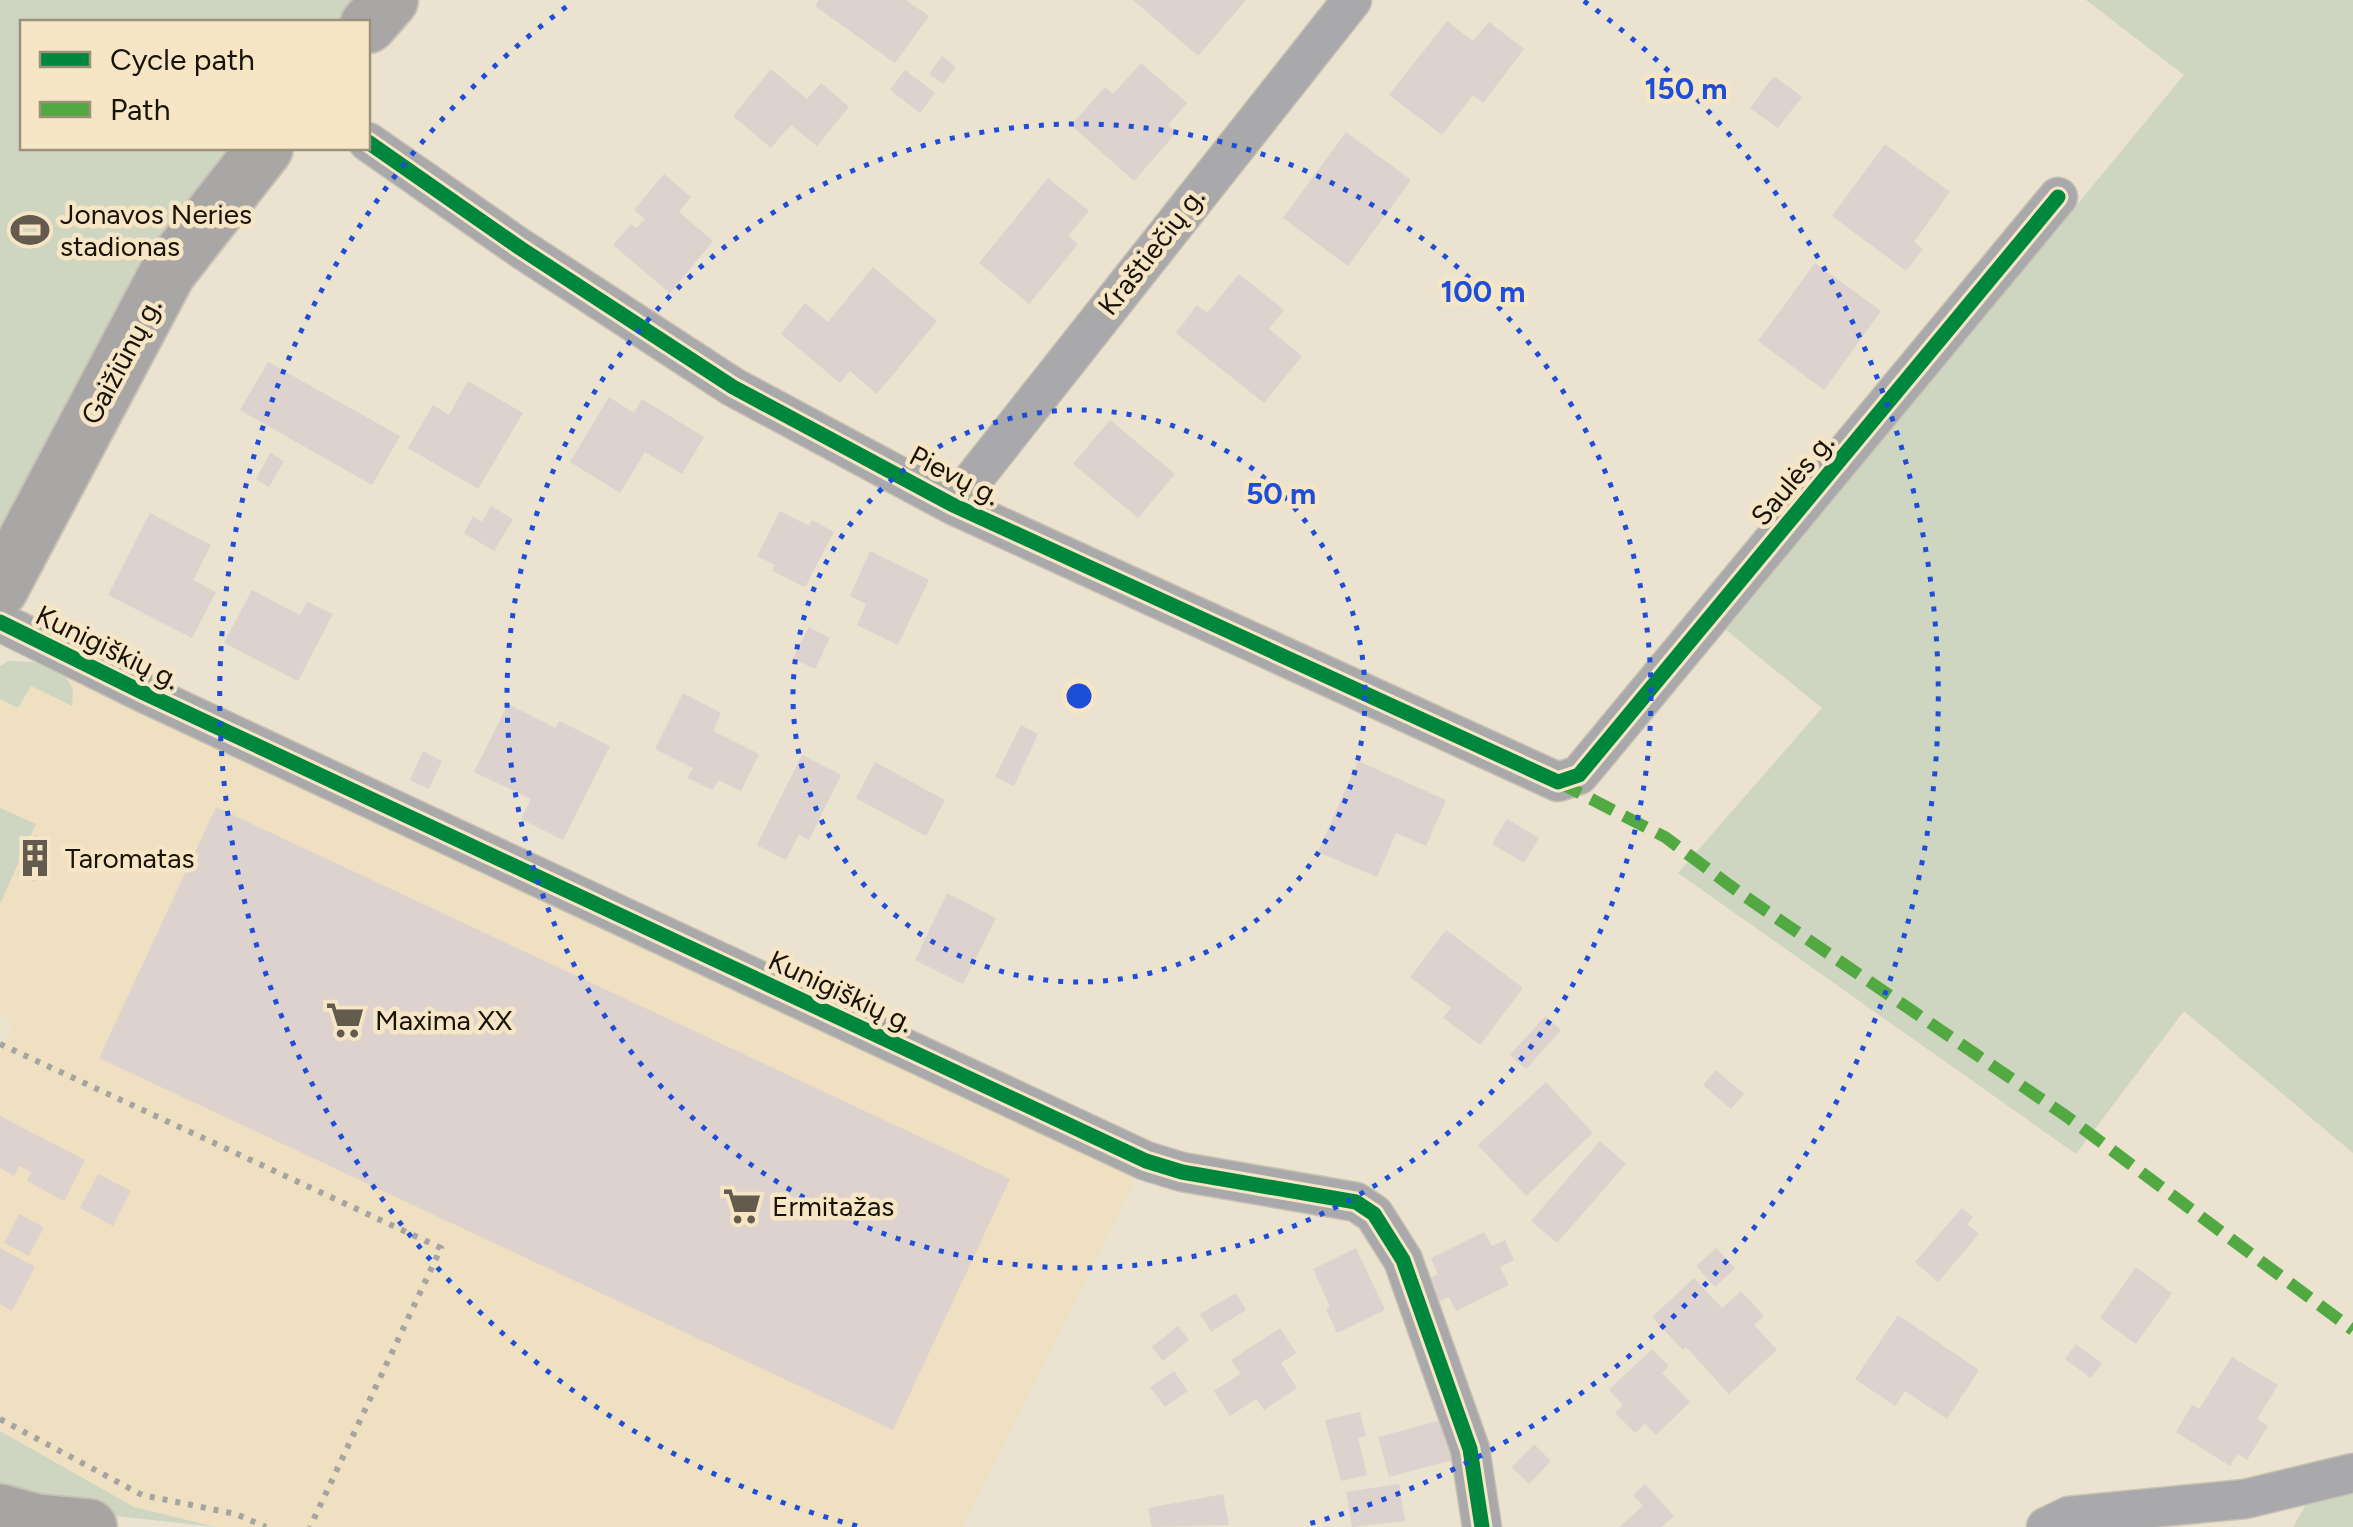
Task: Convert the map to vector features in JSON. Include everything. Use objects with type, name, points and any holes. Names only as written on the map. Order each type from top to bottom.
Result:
[{"type":"highway","points":[[0,1512],[36,1522],[89,1527]]},
{"type":"main road","points":[[370,24],[390,0]]},
{"type":"main road","name":"Gaižiūnų g.","points":[[0,589],[168,272],[263,150]]},
{"type":"street","name":"Kraštiečių g.","points":[[953,504],[1352,0]]},
{"type":"street","name":"Pievų g.","points":[[370,143],[520,248],[734,387],[953,504],[1558,782]]},
{"type":"street","name":"Saulės g.","points":[[1558,782],[1579,775],[2058,197]]},
{"type":"street","name":"Kunigiškių g.","points":[[0,622],[1146,1162],[1182,1172],[1356,1202],[1374,1214],[1402,1260],[1470,1449],[1482,1527]]},
{"type":"street","points":[[2046,1527],[2069,1516],[2245,1499],[2353,1472]]},
{"type":"path","points":[[0,1044],[441,1248],[310,1527]]},
{"type":"path","points":[[0,1420],[142,1495],[236,1514],[266,1527]]},
{"type":"shaded area","points":[[62,671],[1152,1145],[962,1527],[217,1527],[134,1507],[0,1431],[0,1054],[10,1034],[11,1019],[0,1014],[0,904],[35,824],[0,808],[0,700],[18,708],[30,686]]},
{"type":"green space","points":[[0,0],[361,0],[343,20],[20,20],[20,150],[233,150],[0,544]]},
{"type":"green space","points":[[2086,0],[2353,0],[2353,1153],[2184,1011],[2076,1154],[1678,873],[1822,708],[1726,630],[2184,75]]},
{"type":"green space","points":[[9,661],[33,662],[62,671],[73,689],[72,706],[31,686],[18,708],[0,699],[0,666]]},
{"type":"green space","points":[[0,808],[36,824],[0,904]]},
{"type":"green space","points":[[0,1431],[134,1507],[216,1527],[6,1504],[0,1501]]},
{"type":"green space","points":[[2353,1483],[2353,1527],[2293,1527],[2312,1494]]},
{"type":"building","points":[[819,0],[906,0],[929,16],[895,63],[815,6]]},
{"type":"building","points":[[1133,0],[1246,0],[1198,56]]},
{"type":"building","points":[[1447,21],[1473,41],[1489,22],[1524,49],[1483,103],[1473,95],[1442,135],[1389,95]]},
{"type":"building","points":[[942,56],[956,67],[943,84],[929,74]]},
{"type":"building","points":[[1141,63],[1187,103],[1168,125],[1177,132],[1134,181],[1071,125],[1105,87],[1113,94]]},
{"type":"building","points":[[771,69],[807,99],[821,83],[849,107],[817,146],[791,125],[771,148],[733,116]]},
{"type":"building","points":[[905,70],[935,93],[920,113],[890,90]]},
{"type":"building","points":[[1774,76],[1802,97],[1778,128],[1750,108]]},
{"type":"building","points":[[1346,132],[1411,180],[1348,266],[1283,218]]},
{"type":"building","points":[[1885,144],[1950,192],[1914,242],[1923,249],[1906,271],[1832,216]]},
{"type":"building","points":[[664,174],[691,197],[679,212],[713,241],[670,293],[613,245],[631,224],[637,228],[645,219],[634,210]]},
{"type":"building","points":[[1048,178],[1089,211],[1068,236],[1078,244],[1029,304],[979,263]]},
{"type":"building","points":[[1815,263],[1881,311],[1824,390],[1758,341]]},
{"type":"building","points":[[873,267],[937,321],[877,394],[850,371],[840,383],[781,334],[805,303],[828,322]]},
{"type":"building","points":[[1239,274],[1284,310],[1269,329],[1302,356],[1264,403],[1176,333],[1197,305],[1207,313]]},
{"type":"building","points":[[268,362],[400,436],[372,485],[240,410]]},
{"type":"building","points":[[468,381],[523,413],[478,489],[408,448],[433,405],[449,415]]},
{"type":"building","points":[[609,397],[634,413],[642,399],[704,437],[682,474],[645,452],[620,493],[570,462]]},
{"type":"building","points":[[1110,420],[1175,474],[1138,518],[1073,464]]},
{"type":"building","points":[[270,453],[284,461],[269,487],[256,479]]},
{"type":"building","points":[[491,506],[513,519],[494,551],[464,533],[473,516],[482,522]]},
{"type":"building","points":[[780,511],[809,526],[812,520],[834,532],[805,587],[772,571],[775,565],[757,556]]},
{"type":"building","points":[[150,513],[211,545],[193,580],[216,592],[192,638],[108,595]]},
{"type":"building","points":[[870,551],[929,580],[898,645],[857,625],[866,604],[850,596]]},
{"type":"building","points":[[252,590],[300,615],[307,602],[333,614],[298,681],[224,643]]},
{"type":"building","points":[[809,627],[830,638],[815,669],[793,658]]},
{"type":"building","points":[[683,693],[721,713],[713,731],[759,754],[741,791],[718,780],[713,790],[687,778],[693,768],[655,749]]},
{"type":"building","points":[[508,704],[555,728],[559,721],[610,746],[563,840],[521,819],[531,799],[474,772]]},
{"type":"building","points":[[1021,725],[1038,734],[1014,786],[995,777]]},
{"type":"building","points":[[423,751],[442,761],[429,789],[410,780]]},
{"type":"building","points":[[802,755],[841,775],[809,840],[799,834],[786,860],[757,845]]},
{"type":"building","points":[[1358,761],[1446,800],[1426,846],[1396,833],[1377,877],[1318,852]]},
{"type":"building","points":[[875,762],[945,800],[926,836],[856,798]]},
{"type":"building","points":[[216,807],[1010,1179],[893,1430],[99,1058]]},
{"type":"building","points":[[1507,819],[1539,838],[1524,863],[1492,844]]},
{"type":"building","name":"Taromatas","points":[[34,834],[52,843],[35,882],[17,874]]},
{"type":"building","points":[[947,893],[996,918],[963,984],[915,960]]},
{"type":"building","points":[[1446,930],[1523,988],[1480,1045],[1443,1018],[1451,1008],[1410,977]]},
{"type":"building","points":[[1545,1016],[1561,1030],[1526,1069],[1510,1055]]},
{"type":"building","points":[[1716,1070],[1744,1094],[1731,1109],[1703,1085]]},
{"type":"building","points":[[1546,1082],[1593,1133],[1526,1196],[1478,1145]]},
{"type":"building","points":[[0,1116],[85,1160],[64,1201],[27,1181],[31,1172],[19,1166],[14,1176],[0,1168]]},
{"type":"building","points":[[1600,1141],[1626,1164],[1557,1243],[1531,1221]]},
{"type":"building","points":[[98,1174],[131,1191],[113,1226],[80,1208]]},
{"type":"building","points":[[1962,1208],[1973,1217],[1967,1224],[1979,1234],[1938,1282],[1915,1262]]},
{"type":"building","points":[[19,1214],[44,1227],[29,1256],[4,1243]]},
{"type":"building","points":[[1484,1232],[1492,1246],[1505,1240],[1514,1260],[1500,1267],[1509,1285],[1456,1311],[1449,1297],[1439,1302],[1428,1279],[1438,1274],[1431,1258]]},
{"type":"building","points":[[0,1248],[35,1267],[12,1311],[0,1304]]},
{"type":"building","points":[[1356,1248],[1385,1310],[1337,1333],[1313,1269]]},
{"type":"building","points":[[1716,1248],[1735,1268],[1715,1287],[1696,1266]]},
{"type":"building","points":[[2136,1267],[2172,1293],[2136,1344],[2100,1318]]},
{"type":"building","points":[[1694,1278],[1722,1308],[1741,1291],[1764,1316],[1754,1325],[1777,1350],[1729,1394],[1652,1317]]},
{"type":"building","points":[[1236,1293],[1246,1310],[1211,1332],[1200,1314]]},
{"type":"building","points":[[1898,1315],[1979,1370],[1947,1419],[1905,1391],[1895,1406],[1855,1379]]},
{"type":"building","points":[[1178,1326],[1189,1340],[1163,1361],[1152,1347]]},
{"type":"building","points":[[1280,1328],[1296,1353],[1281,1363],[1297,1388],[1264,1410],[1256,1399],[1230,1416],[1214,1391],[1240,1374],[1231,1360]]},
{"type":"building","points":[[2076,1344],[2102,1363],[2091,1378],[2065,1359]]},
{"type":"building","points":[[1652,1349],[1669,1366],[1662,1373],[1690,1402],[1656,1435],[1645,1424],[1635,1433],[1615,1413],[1623,1405],[1609,1390]]},
{"type":"building","points":[[2232,1357],[2278,1385],[2257,1419],[2268,1426],[2247,1460],[2238,1454],[2230,1466],[2176,1432],[2192,1405],[2199,1409]]},
{"type":"building","points":[[1174,1371],[1188,1391],[1165,1407],[1150,1387]]},
{"type":"building","points":[[1360,1412],[1366,1436],[1358,1438],[1367,1475],[1341,1481],[1325,1420]]},
{"type":"building","points":[[1445,1419],[1456,1459],[1389,1477],[1378,1437]]},
{"type":"building","points":[[1534,1444],[1551,1461],[1529,1484],[1512,1467]]},
{"type":"building","points":[[1399,1484],[1405,1521],[1352,1527],[1346,1492]]},
{"type":"building","points":[[1645,1484],[1674,1516],[1661,1527],[1619,1527],[1643,1506],[1633,1495]]},
{"type":"building","points":[[1223,1494],[1229,1525],[1152,1527],[1148,1508]]},
{"type":"marked path","points":[[1558,782],[1665,837],[1740,893],[2066,1116],[2353,1330]]},
{"type":"cycle path","points":[[370,143],[520,248],[733,387],[953,505],[1558,782],[1579,775],[2058,197]]},
{"type":"cycle path","points":[[0,622],[1146,1161],[1182,1172],[1356,1202],[1374,1214],[1403,1260],[1470,1449],[1482,1527]]},
{"type":"place","name":"Jonavos Neries stadionas","points":[[30,230]]},
{"type":"place","name":"Taromatas","points":[[35,858]]},
{"type":"place","name":"Maxima XX","points":[[345,1020]]},
{"type":"place","name":"Ermitažas","points":[[742,1206]]}]
